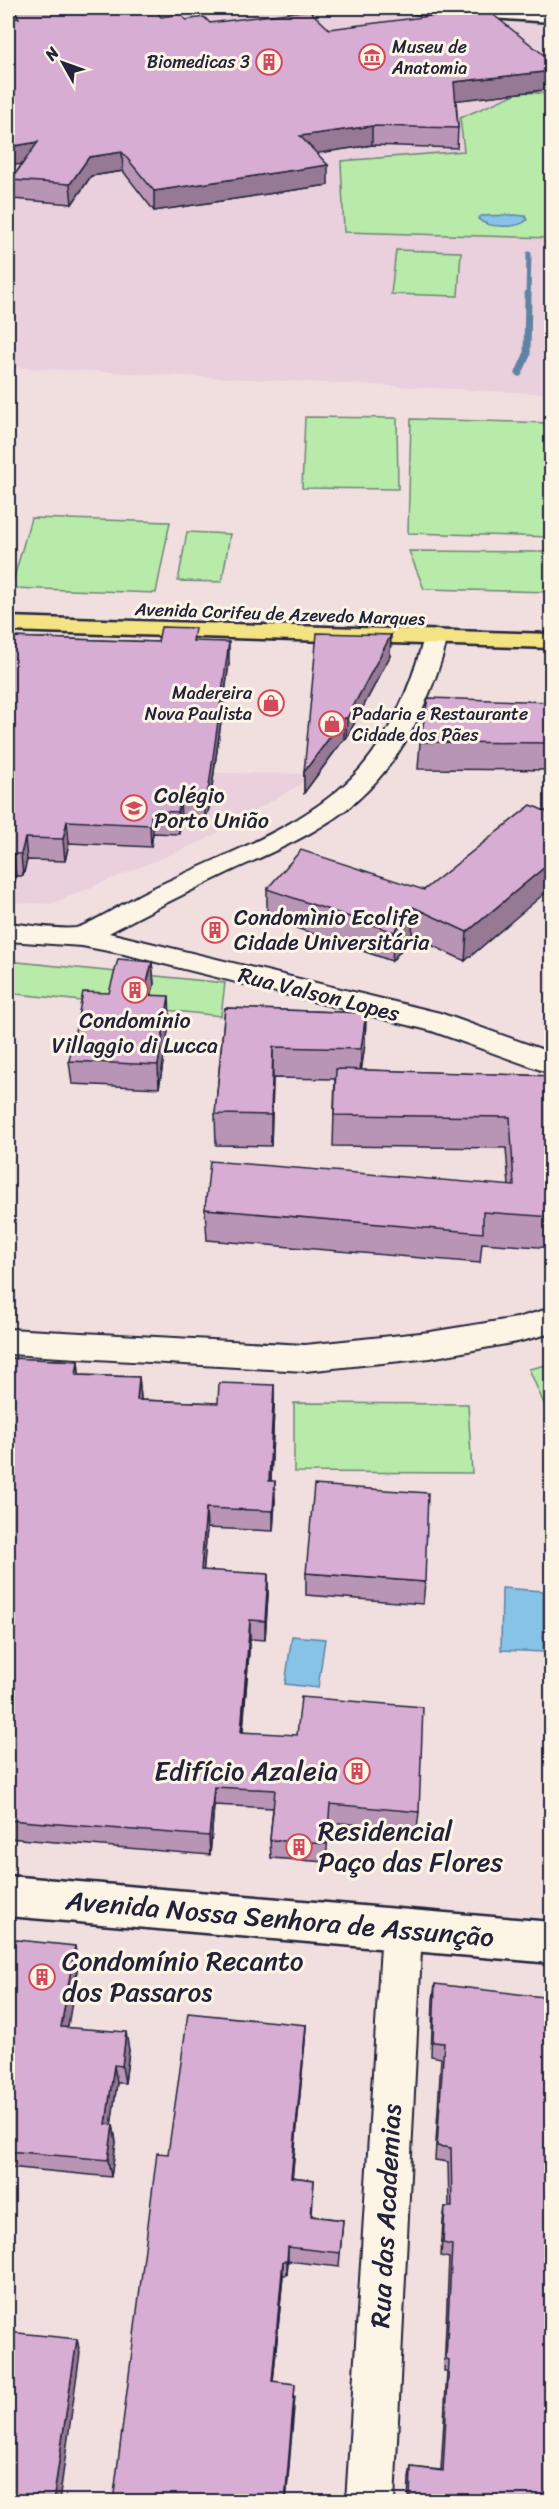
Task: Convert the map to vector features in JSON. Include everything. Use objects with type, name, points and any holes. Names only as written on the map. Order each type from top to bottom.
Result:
[{"type":"main road","name":"Avenida Corifeu de Azevedo Marques","points":[[8,606],[552,623]]},
{"type":"main road","name":"Avenida Corifeu de Azevedo Marques","points":[[8,624],[552,641]]},
{"type":"main road","points":[[435,638],[438,632],[445,629],[552,632]]},
{"type":"street","points":[[8,13],[53,8]]},
{"type":"street","points":[[414,8],[508,11],[552,16]]},
{"type":"street","points":[[547,8],[545,9],[547,14],[552,16]]},
{"type":"street","points":[[81,937],[147,901],[296,829],[358,786],[389,747],[411,710],[430,661],[435,638]]},
{"type":"street","name":"Rua Valson Lopes","points":[[8,932],[81,937],[124,945],[440,1023],[552,1064]]},
{"type":"street","points":[[8,1342],[305,1358],[430,1345],[517,1330],[552,1320]]},
{"type":"street","name":"Avenida Nossa Senhora de Assunção","points":[[8,1896],[552,1943]]},
{"type":"street","name":"Rua das Academias","points":[[370,2502],[402,1930]]},
{"type":"shaded area","points":[[8,8],[551,8],[551,394],[8,367]]},
{"type":"shaded area","name":"Colégio Porto União","points":[[8,762],[219,773],[318,774],[203,841],[51,904],[8,902]]},
{"type":"green space","points":[[520,92],[551,94],[551,238],[344,232],[341,161],[464,151],[460,118]]},
{"type":"green space","points":[[396,250],[461,252],[458,296],[391,294]]},
{"type":"green space","points":[[305,417],[397,418],[398,489],[302,488]]},
{"type":"green space","points":[[411,419],[551,423],[551,537],[408,533]]},
{"type":"green space","points":[[31,518],[170,522],[156,593],[11,588]]},
{"type":"green space","points":[[187,532],[230,534],[222,582],[178,581]]},
{"type":"green space","points":[[409,551],[551,552],[551,592],[424,589]]},
{"type":"green space","points":[[8,961],[225,983],[221,1016],[8,993]]},
{"type":"green space","points":[[552,1364],[551,1420],[529,1369]]},
{"type":"green space","points":[[294,1403],[468,1404],[472,1473],[294,1472]]},
{"type":"water","points":[[481,216],[525,216],[527,220],[517,225],[502,226],[488,224],[478,219]]},
{"type":"water","points":[[502,1588],[543,1591],[543,1652],[501,1650]]},
{"type":"water","points":[[292,1636],[325,1639],[318,1688],[285,1684]]},
{"type":"building","points":[[42,8],[153,8],[161,17],[180,14],[186,20],[204,17],[210,23],[309,10],[329,29],[486,9],[549,59],[552,50],[552,71],[454,82],[458,128],[372,126],[300,136],[328,165],[154,191],[122,152],[89,157],[70,184],[11,180],[38,142],[8,147],[8,19],[19,18],[14,11]]},
{"type":"building","points":[[161,627],[195,628],[193,641],[229,642],[209,786],[205,800],[180,798],[178,812],[152,811],[150,825],[67,821],[63,839],[25,838],[21,854],[14,854],[12,860],[8,859],[8,637],[158,642]]},
{"type":"building","points":[[317,633],[391,635],[347,718],[344,718],[304,772]]},
{"type":"building","points":[[428,698],[552,702],[552,743],[420,742]]},
{"type":"building","points":[[531,805],[552,814],[552,861],[467,932],[413,907],[394,932],[267,889],[301,850],[424,890]]},
{"type":"building","points":[[118,959],[152,962],[144,995],[169,996],[158,1065],[69,1061],[83,992],[109,993]]},
{"type":"building","points":[[225,1008],[366,1013],[361,1049],[273,1047],[271,1115],[215,1114]]},
{"type":"building","points":[[336,1069],[552,1076],[552,1217],[483,1212],[483,1233],[205,1209],[210,1161],[514,1186],[510,1117],[334,1115]]},
{"type":"building","points":[[8,1358],[78,1361],[76,1375],[139,1377],[137,1400],[218,1403],[219,1383],[274,1385],[269,1481],[275,1481],[273,1511],[206,1508],[201,1570],[268,1574],[265,1621],[250,1620],[241,1732],[297,1735],[301,1697],[423,1707],[419,1812],[330,1804],[327,1844],[270,1840],[275,1790],[214,1787],[209,1836],[8,1820]]},
{"type":"building","points":[[314,1485],[428,1493],[425,1582],[306,1573]]},
{"type":"building","points":[[8,1939],[75,1946],[61,2027],[126,2032],[122,2066],[114,2065],[106,2124],[113,2125],[108,2160],[8,2151]]},
{"type":"building","points":[[435,1984],[552,1998],[552,2502],[410,2502],[411,2467],[443,2471],[449,2360],[446,2359],[452,2245],[443,2243],[445,2207],[452,2207],[451,2148],[437,2146],[444,2043],[433,2042]]},
{"type":"building","points":[[188,2013],[306,2025],[291,2177],[314,2180],[311,2216],[343,2220],[340,2253],[288,2247],[287,2261],[283,2261],[272,2381],[295,2384],[285,2502],[113,2502],[157,2153],[168,2154]]},
{"type":"building","points":[[8,2332],[77,2339],[53,2502],[8,2502]]},
{"type":"waterway","points":[[528,295],[529,254]]},
{"type":"waterway","points":[[519,373],[527,355],[528,294]]},
{"type":"place","name":"Museu de Anatomia","points":[[372,57]]},
{"type":"place","name":"Biomedicas 3","points":[[269,62]]},
{"type":"place","name":"Madereira Nova Paulista","points":[[271,703]]},
{"type":"place","name":"Padaria e Restaurante Cidade dos Pães","points":[[332,724]]},
{"type":"place","name":"Colégio Porto União","points":[[134,808]]},
{"type":"place","name":"Condomìnio Ecolife Cidade Universitária","points":[[215,930]]},
{"type":"place","name":"Condomínio Villaggio di Lucca","points":[[135,990]]},
{"type":"place","name":"Edifício Azaleia","points":[[357,1771]]},
{"type":"place","name":"Residencial Paço das Flores","points":[[299,1847]]},
{"type":"place","name":"Condomínio Recanto dos Passaros","points":[[42,1977]]}]
